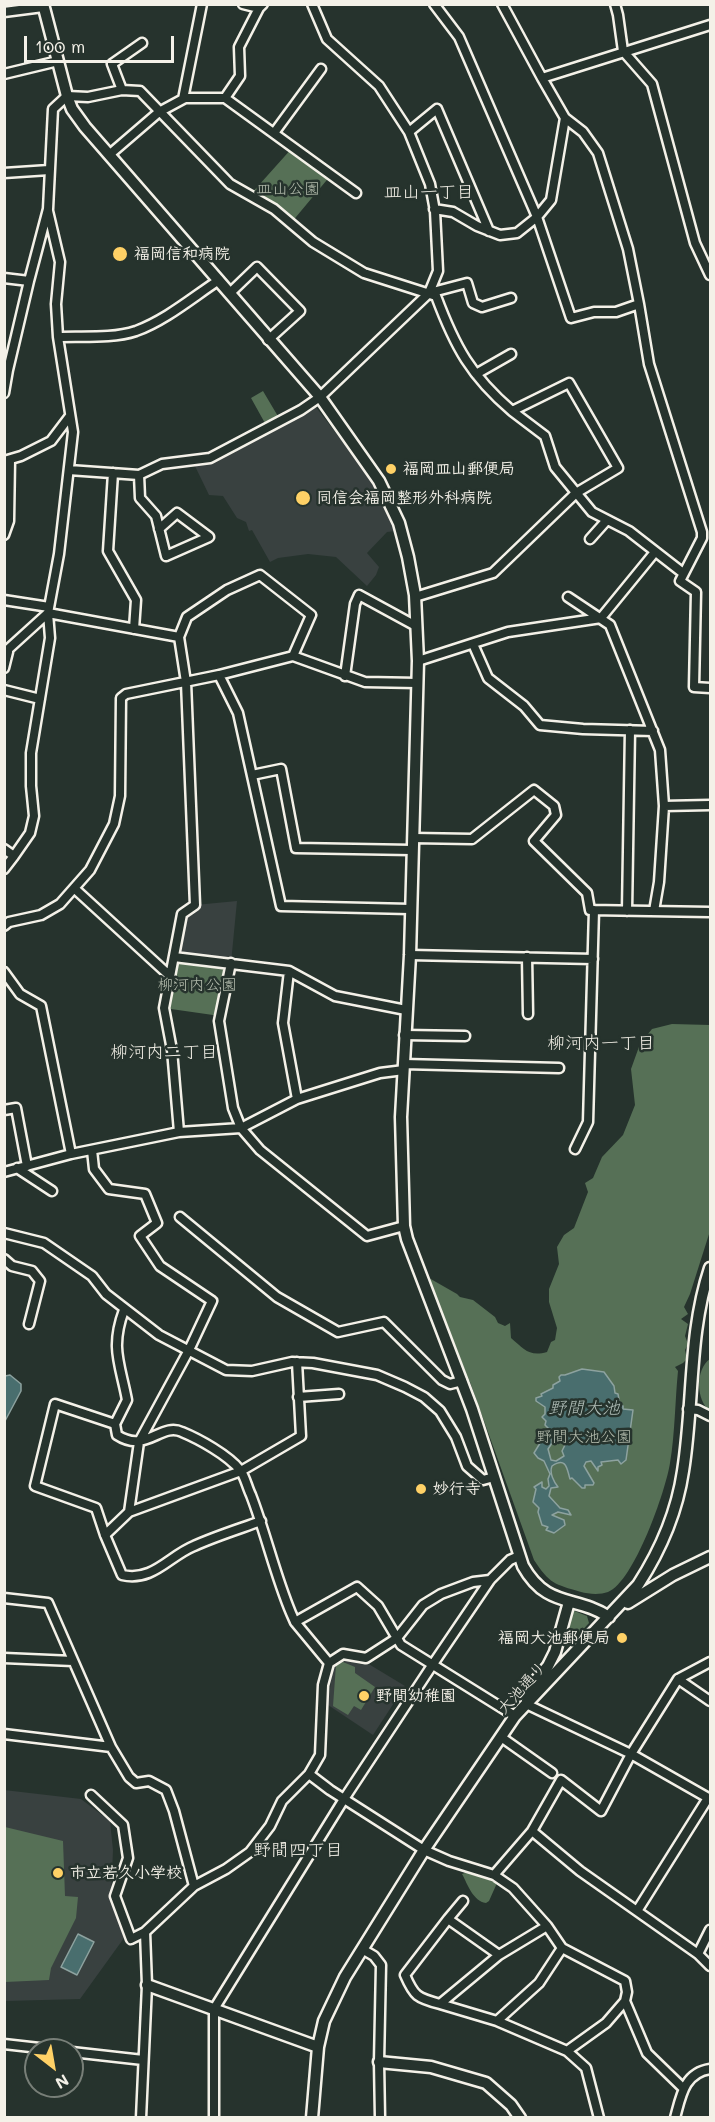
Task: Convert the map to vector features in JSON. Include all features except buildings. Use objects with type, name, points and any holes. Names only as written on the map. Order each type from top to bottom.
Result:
[{"type":"street","points":[[183,99],[202,4]]},
{"type":"street","points":[[225,98],[240,76],[239,47],[261,6],[243,4]]},
{"type":"street","points":[[69,470],[139,475],[162,464],[210,458],[301,410],[320,397],[429,293],[438,271],[434,209],[430,184],[410,132],[379,86],[327,39],[312,4]]},
{"type":"street","points":[[434,4],[459,37],[537,217],[571,318],[594,312],[616,312],[639,304]]},
{"type":"street","points":[[502,4],[565,117],[582,132],[598,153],[628,249],[649,364],[706,532],[680,581],[696,592],[694,687],[711,687]]},
{"type":"street","points":[[615,4],[623,51],[652,84],[695,243],[711,276]]},
{"type":"street","points":[[4,12],[43,6],[72,109],[109,155],[231,292],[268,340],[320,397],[360,452],[392,506],[399,523],[408,556],[415,597],[418,661],[410,955],[401,1117],[404,1226],[462,1381],[519,1556],[527,1573],[546,1592],[569,1602],[596,1608],[609,1617],[673,1575],[711,1557]]},
{"type":"street","points":[[542,78],[711,25]]},
{"type":"street","points":[[122,90],[112,64],[142,43]]},
{"type":"street","points":[[4,74],[58,61]]},
{"type":"street","points":[[274,133],[321,69]]},
{"type":"street","points":[[4,393],[6,370],[48,209],[53,109],[67,96],[88,98],[122,90],[140,91],[230,184],[274,209],[313,242],[364,273],[436,296],[446,325],[462,356],[491,393],[544,436],[555,467],[592,513],[629,531],[683,573]]},
{"type":"street","points":[[109,155],[159,112],[183,99],[225,98],[356,193]]},
{"type":"street","points":[[410,132],[437,109],[489,231]]},
{"type":"street","points":[[434,209],[453,212],[477,226],[500,235],[518,233],[537,217],[551,200],[565,117]]},
{"type":"street","points":[[4,172],[49,170]]},
{"type":"street","points":[[4,869],[30,833],[34,816],[31,753],[50,638],[49,610],[59,554],[73,432],[58,337],[56,304],[60,262],[48,209]]},
{"type":"street","points":[[231,292],[258,267],[300,311],[268,340]]},
{"type":"street","points":[[4,278],[29,281]]},
{"type":"street","points":[[58,337],[115,335],[136,331],[156,321],[219,280]]},
{"type":"street","points":[[429,293],[467,284],[473,303],[482,306],[511,297]]},
{"type":"street","points":[[476,374],[511,354]]},
{"type":"street","points":[[415,597],[493,573],[576,494],[618,468],[569,383],[512,411]]},
{"type":"street","points":[[4,535],[9,521],[7,460],[51,441],[70,416]]},
{"type":"street","points":[[113,473],[108,551],[136,600],[134,629]]},
{"type":"street","points":[[139,475],[140,498],[156,516],[159,530],[166,556],[209,537],[177,513],[159,530]]},
{"type":"street","points":[[590,539],[607,520]]},
{"type":"street","points":[[418,661],[508,632],[601,618],[656,552]]},
{"type":"street","points":[[179,1132],[172,1050],[164,1008],[182,914],[195,905],[186,682],[179,637],[188,617],[227,590],[260,575],[311,615],[293,656]]},
{"type":"street","points":[[345,676],[355,604],[359,595],[416,626]]},
{"type":"street","points":[[568,597],[610,625],[660,750],[664,806],[659,882],[654,911]]},
{"type":"street","points":[[4,600],[179,637]]},
{"type":"street","points":[[4,668],[6,652],[49,610]]},
{"type":"street","points":[[473,644],[488,678],[524,706],[540,725],[653,731]]},
{"type":"street","points":[[4,926],[9,922],[41,915],[60,904],[90,870],[114,824],[120,796],[121,698],[126,694],[219,675],[293,656],[365,682],[417,683]]},
{"type":"street","points":[[219,675],[238,713],[281,906],[410,909]]},
{"type":"street","points":[[4,690],[40,699]]},
{"type":"street","points":[[627,911],[630,730]]},
{"type":"street","points":[[252,775],[282,769],[296,848],[412,850]]},
{"type":"street","points":[[413,838],[472,839],[534,790],[554,806],[556,815],[534,841],[587,892],[590,910],[711,912]]},
{"type":"street","points":[[664,806],[711,805]]},
{"type":"street","points":[[4,849],[14,856]]},
{"type":"street","points":[[75,889],[170,976]]},
{"type":"street","points":[[575,1149],[588,1122],[594,910]]},
{"type":"street","points":[[410,955],[593,959]]},
{"type":"street","points":[[174,957],[289,971],[334,996],[406,1010]]},
{"type":"street","points":[[527,957],[528,1014]]},
{"type":"street","points":[[231,963],[219,1021],[233,1108],[241,1128],[260,1150],[367,1236],[404,1226]]},
{"type":"street","points":[[289,971],[283,1023],[297,1099]]},
{"type":"street","points":[[4,972],[20,994],[41,1006],[71,1154]]},
{"type":"street","points":[[404,1035],[465,1036]]},
{"type":"street","points":[[4,1172],[71,1154],[179,1132],[241,1128],[297,1099],[404,1067],[559,1068]]},
{"type":"street","points":[[4,1110],[16,1108],[27,1166]]},
{"type":"street","points":[[92,1150],[94,1169],[109,1189],[145,1194],[157,1222],[140,1236],[160,1266],[212,1301],[189,1350],[139,1442],[129,1512]]},
{"type":"street","points":[[17,1168],[52,1191]]},
{"type":"street","points":[[180,1217],[277,1297],[338,1332],[384,1322],[442,1380],[450,1384],[462,1381]]},
{"type":"street","points":[[4,1233],[44,1243],[92,1276],[106,1294],[124,1310],[159,1335],[226,1370],[240,1372],[297,1362],[346,1368],[377,1376],[424,1397],[440,1411],[447,1422],[467,1466],[483,1480],[494,1477]]},
{"type":"street","points":[[4,1259],[12,1266],[32,1271],[39,1281],[29,1324]]},
{"type":"street","name":"大池通り","points":[[312,2118],[318,2047],[324,2021],[334,1997],[362,1948],[424,1850],[515,1716],[638,1585],[672,1519],[683,1472],[699,1312],[711,1268]]},
{"type":"street","points":[[124,1310],[117,1330],[116,1354],[127,1400],[115,1424],[118,1436],[128,1441],[139,1442],[171,1430],[181,1431],[224,1456],[241,1471],[261,1521],[287,1605],[295,1622],[329,1663]]},
{"type":"street","points":[[105,1535],[129,1512],[241,1471],[301,1436],[297,1362]]},
{"type":"street","points":[[298,1397],[339,1394]]},
{"type":"street","points":[[115,1424],[55,1404],[35,1486],[96,1508],[122,1575],[131,1577],[161,1568],[192,1546],[261,1521]]},
{"type":"street","points":[[688,1409],[698,1410],[711,1416]]},
{"type":"street","points":[[214,2118],[214,2009],[344,1799],[433,1664],[490,1580],[510,1560],[519,1556]]},
{"type":"street","points":[[91,1795],[123,1825],[128,1858],[115,1896],[132,1939],[146,1932],[194,1886],[250,1852],[270,1826],[282,1801],[309,1774],[320,1755],[323,1685],[329,1663],[343,1654],[366,1658],[397,1638],[423,1605],[441,1594],[473,1582],[490,1580]]},
{"type":"street","points":[[295,1622],[357,1587],[378,1606],[401,1645],[515,1716]]},
{"type":"street","points":[[4,1598],[48,1603],[111,1747],[129,1777],[136,1783],[149,1781],[166,1790],[194,1886]]},
{"type":"street","points":[[569,1602],[555,1652],[548,1666],[533,1684],[526,1704],[631,1754],[709,1798],[637,1911]]},
{"type":"street","points":[[4,1658],[73,1661]]},
{"type":"street","points":[[494,1875],[532,1831],[561,1780],[601,1811],[631,1754],[678,1679],[711,1662]]},
{"type":"street","points":[[678,1679],[711,1701]]},
{"type":"street","points":[[4,1734],[111,1747]]},
{"type":"street","points":[[501,1737],[552,1773]]},
{"type":"street","points":[[309,1774],[424,1850],[449,1861],[494,1875],[513,1888],[547,1926],[562,1948],[625,1981],[627,1992],[625,2001],[606,2023],[567,2051]]},
{"type":"street","points":[[532,1831],[580,1871],[698,1954],[711,1966]]},
{"type":"street","points":[[463,1901],[405,1974],[413,1993],[422,2000],[497,2021],[567,2051],[586,2068],[598,2118]]},
{"type":"street","points":[[448,1919],[499,1955]]},
{"type":"street","points":[[440,2004],[499,1955],[547,1926]]},
{"type":"street","points":[[698,1954],[711,1930]]},
{"type":"street","points":[[141,2118],[147,1985],[146,1932]]},
{"type":"street","points":[[362,1948],[374,1956],[381,1965],[380,2118]]},
{"type":"street","points":[[497,2021],[539,1983],[562,1948]]},
{"type":"street","points":[[147,1985],[318,2047]]},
{"type":"street","points":[[625,2001],[648,2054],[683,2088]]},
{"type":"street","points":[[4,2044],[24,2046]]},
{"type":"street","points":[[84,2053],[143,2060]]},
{"type":"street","points":[[379,2062],[431,2067],[486,2083],[512,2106],[520,2118]]},
{"type":"street","points":[[675,2118],[683,2088],[689,2078],[711,2069]]},
{"type":"shaded area","name":"同信会福岡整形外科病院","points":[[315,406],[364,469],[383,500],[395,531],[387,532],[367,553],[379,567],[367,586],[336,557],[308,554],[278,558],[270,562],[252,530],[249,531],[246,522],[237,518],[223,496],[209,495],[194,464],[231,454]]},
{"type":"shaded area","points":[[237,901],[231,963],[174,957],[182,914],[195,905]]},
{"type":"shaded area","name":"野間幼稚園","points":[[342,1658],[359,1664],[367,1663],[405,1686],[373,1735],[328,1705],[333,1664]]},
{"type":"shaded area","name":"市立若久小学校","points":[[4,1790],[81,1799],[110,1821],[113,1850],[111,1897],[124,1938],[80,1999],[5,2001]]},
{"type":"green space","name":"皿山公園","points":[[293,147],[331,175],[291,223],[250,195]]},
{"type":"green space","points":[[263,391],[279,418],[266,425],[251,398]]},
{"type":"green space","name":"柳河内公園","points":[[174,957],[231,963],[220,1016],[164,1008]]},
{"type":"green space","name":"野間大池公園","points":[[672,1024],[710,1025],[710,1231],[684,1307],[688,1314],[681,1319],[688,1324],[685,1336],[688,1344],[685,1350],[687,1359],[675,1367],[678,1371],[673,1440],[662,1493],[638,1554],[618,1585],[608,1592],[587,1593],[553,1582],[534,1560],[470,1382],[465,1375],[429,1278],[460,1297],[473,1300],[495,1317],[498,1323],[505,1326],[510,1323],[511,1338],[523,1349],[531,1353],[547,1352],[551,1342],[555,1340],[557,1328],[549,1302],[549,1289],[559,1264],[557,1247],[564,1235],[574,1228],[588,1192],[585,1183],[593,1178],[602,1157],[623,1135],[635,1105],[631,1069],[640,1044],[652,1029]]},
{"type":"green space","points":[[710,1359],[710,1411],[702,1400],[699,1385],[702,1370]]},
{"type":"green space","points":[[572,1610],[587,1616],[589,1623],[566,1646],[562,1644]]},
{"type":"green space","points":[[343,1662],[355,1667],[355,1673],[375,1687],[361,1710],[354,1706],[348,1715],[333,1706],[336,1665]]},
{"type":"green space","points":[[5,1827],[63,1841],[65,1896],[78,1897],[76,1918],[51,1968],[49,1980],[5,1982]]},
{"type":"green space","points":[[468,1872],[497,1883],[486,1903],[474,1896],[462,1874]]},
{"type":"water","name":"野間大池","points":[[582,1369],[604,1372],[614,1386],[623,1409],[633,1410],[626,1460],[621,1464],[618,1460],[601,1462],[602,1465],[598,1467],[598,1471],[591,1461],[586,1462],[584,1466],[593,1485],[585,1485],[585,1488],[582,1488],[572,1478],[570,1479],[566,1465],[563,1463],[552,1466],[552,1474],[558,1487],[551,1488],[549,1496],[560,1508],[568,1510],[571,1515],[558,1512],[552,1515],[564,1520],[565,1525],[554,1533],[546,1530],[548,1527],[542,1525],[539,1508],[533,1502],[536,1489],[534,1487],[542,1482],[542,1487],[546,1489],[549,1486],[550,1474],[544,1461],[534,1453],[550,1430],[542,1417],[545,1414],[545,1407],[536,1401],[536,1398],[553,1388],[553,1385],[560,1381],[559,1377]],"holes":[[[556,1433],[564,1436],[567,1441],[562,1451],[564,1456],[556,1461],[551,1460],[548,1449],[552,1443],[551,1436]]]},
{"type":"water","points":[[10,1375],[21,1384],[21,1391],[5,1421],[5,1376]]},
{"type":"water","points":[[78,1934],[94,1942],[77,1975],[61,1967]]},
{"type":"place","name":"福岡信和病院","points":[[120,254]]},
{"type":"place","name":"福岡皿山郵便局","points":[[391,469]]},
{"type":"place","name":"同信会福岡整形外科病院","points":[[303,498]]},
{"type":"place","name":"妙行寺","points":[[421,1489]]},
{"type":"place","name":"福岡大池郵便局","points":[[622,1638]]},
{"type":"place","name":"野間幼稚園","points":[[364,1696]]},
{"type":"place","name":"市立若久小学校","points":[[58,1873]]},
{"type":"district","name":"皿山一丁目","points":[[429,192]]},
{"type":"district","name":"柳河内一丁目","points":[[601,1043]]},
{"type":"district","name":"柳河内二丁目","points":[[164,1052]]},
{"type":"district","name":"野間四丁目","points":[[298,1850]]}]
